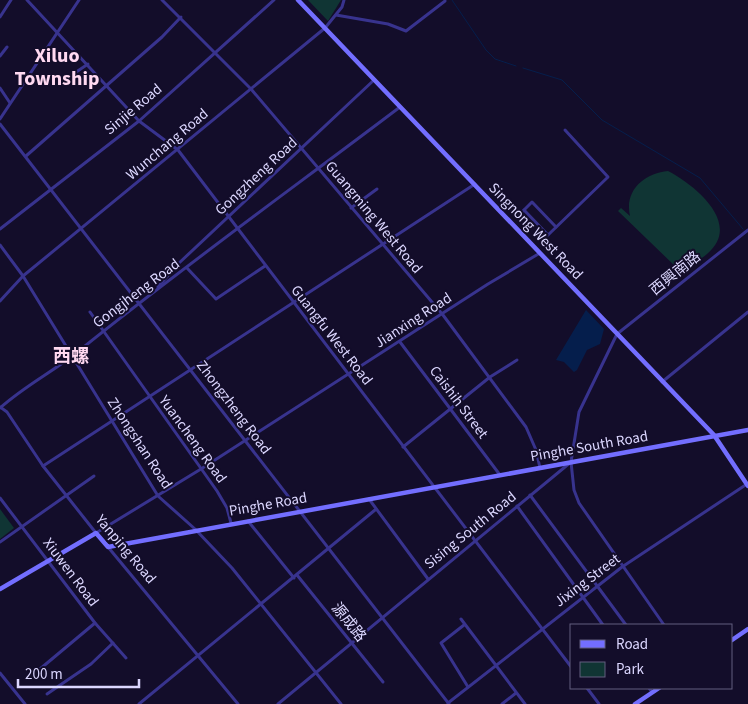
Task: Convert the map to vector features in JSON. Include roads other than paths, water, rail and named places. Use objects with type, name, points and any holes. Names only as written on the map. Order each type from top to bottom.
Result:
[{"type":"main road","name":"Singnong West Road","points":[[298,0],[714,435],[748,485]]},
{"type":"main road","name":"Pinghe South Road","points":[[434,486],[748,430]]},
{"type":"main road","name":"Pinghe Road","points":[[108,547],[195,529],[434,486]]},
{"type":"main road","name":"Yanping Road","points":[[96,533],[108,547]]},
{"type":"main road","points":[[0,589],[96,533]]},
{"type":"main road","points":[[733,639],[748,629]]},
{"type":"main road","points":[[635,704],[650,690]]},
{"type":"street","points":[[0,17],[11,0]]},
{"type":"street","name":"Guangfu West Road","points":[[27,0],[139,121],[178,150],[570,665]]},
{"type":"street","points":[[0,119],[79,0]]},
{"type":"street","name":"Guangming West Road","points":[[162,0],[251,89],[443,314],[526,427],[536,450],[540,468]]},
{"type":"street","name":"Sinjie Road","points":[[0,229],[139,121],[216,54],[274,0]]},
{"type":"street","name":"Wunchang Road","points":[[0,301],[23,276],[82,230],[325,28],[336,15],[344,0]]},
{"type":"street","points":[[336,15],[388,24],[406,31],[444,1]]},
{"type":"street","points":[[26,156],[106,84],[162,37],[181,17]]},
{"type":"street","points":[[0,56],[7,47]]},
{"type":"street","points":[[60,83],[88,64]]},
{"type":"street","name":"Gongzheng Road","points":[[156,291],[178,264],[374,80]]},
{"type":"street","points":[[0,88],[10,104]]},
{"type":"street","name":"Gongjheng Road","points":[[0,408],[14,395],[71,357],[140,302],[400,107]]},
{"type":"street","name":"Zhongzheng Road","points":[[0,124],[140,302],[448,704]]},
{"type":"street","points":[[524,210],[548,235],[608,177],[565,130]]},
{"type":"street","points":[[43,466],[149,395],[475,184]]},
{"type":"street","points":[[351,208],[377,189]]},
{"type":"street","points":[[518,216],[532,202],[556,227]]},
{"type":"street","name":"西興南路","points":[[617,334],[748,230]]},
{"type":"street","name":"Zhongshan Road","points":[[0,245],[23,276],[158,496],[195,529],[261,604],[341,704]]},
{"type":"street","name":"Jianxing Road","points":[[96,533],[201,469],[245,439],[540,253]]},
{"type":"street","points":[[187,268],[216,299],[265,266]]},
{"type":"street","name":"Yuancheng Road","points":[[90,312],[105,330],[227,508],[230,523]]},
{"type":"street","points":[[662,382],[748,312]]},
{"type":"street","points":[[617,334],[579,412],[571,462],[574,490],[579,503],[663,624]]},
{"type":"street","name":"Caishih Street","points":[[400,342],[500,475]]},
{"type":"street","points":[[403,447],[490,378],[517,360]]},
{"type":"street","name":"Yanping Road","points":[[0,408],[96,533]]},
{"type":"street","name":"Sising South Road","points":[[278,704],[474,540],[571,462]]},
{"type":"street","points":[[0,542],[94,476]]},
{"type":"street","name":"Jixing Street","points":[[448,704],[495,665],[622,567],[748,485]]},
{"type":"street","points":[[530,495],[625,624]]},
{"type":"street","name":"Xiuwen Road","points":[[0,498],[96,623],[126,658]]},
{"type":"street","points":[[368,499],[428,579]]},
{"type":"street","points":[[517,506],[601,624]]},
{"type":"street","points":[[139,704],[330,549],[375,510]]},
{"type":"street","name":"源成路","points":[[248,520],[383,682]]},
{"type":"street","name":"Yanping Road","points":[[108,547],[238,704]]},
{"type":"street","points":[[461,619],[525,704]]},
{"type":"street","points":[[34,674],[96,623]]},
{"type":"street","points":[[464,625],[441,643],[468,687]]},
{"type":"street","points":[[47,694],[91,664],[113,643]]},
{"type":"street","points":[[0,673],[25,704]]},
{"type":"street","points":[[587,689],[599,704]]},
{"type":"street","points":[[502,704],[516,693]]},
{"type":"water","points":[[586,310],[604,329],[600,344],[587,350],[577,370],[574,372],[564,362],[556,360]]},
{"type":"waterway","points":[[452,0],[486,50],[495,59],[516,66]]},
{"type":"waterway","points":[[523,68],[562,80],[602,120],[700,178],[743,229]]},
{"type":"district","name":"Xiluo Township","points":[[57,66]]},
{"type":"district","name":"西螺","points":[[71,356]]}]
